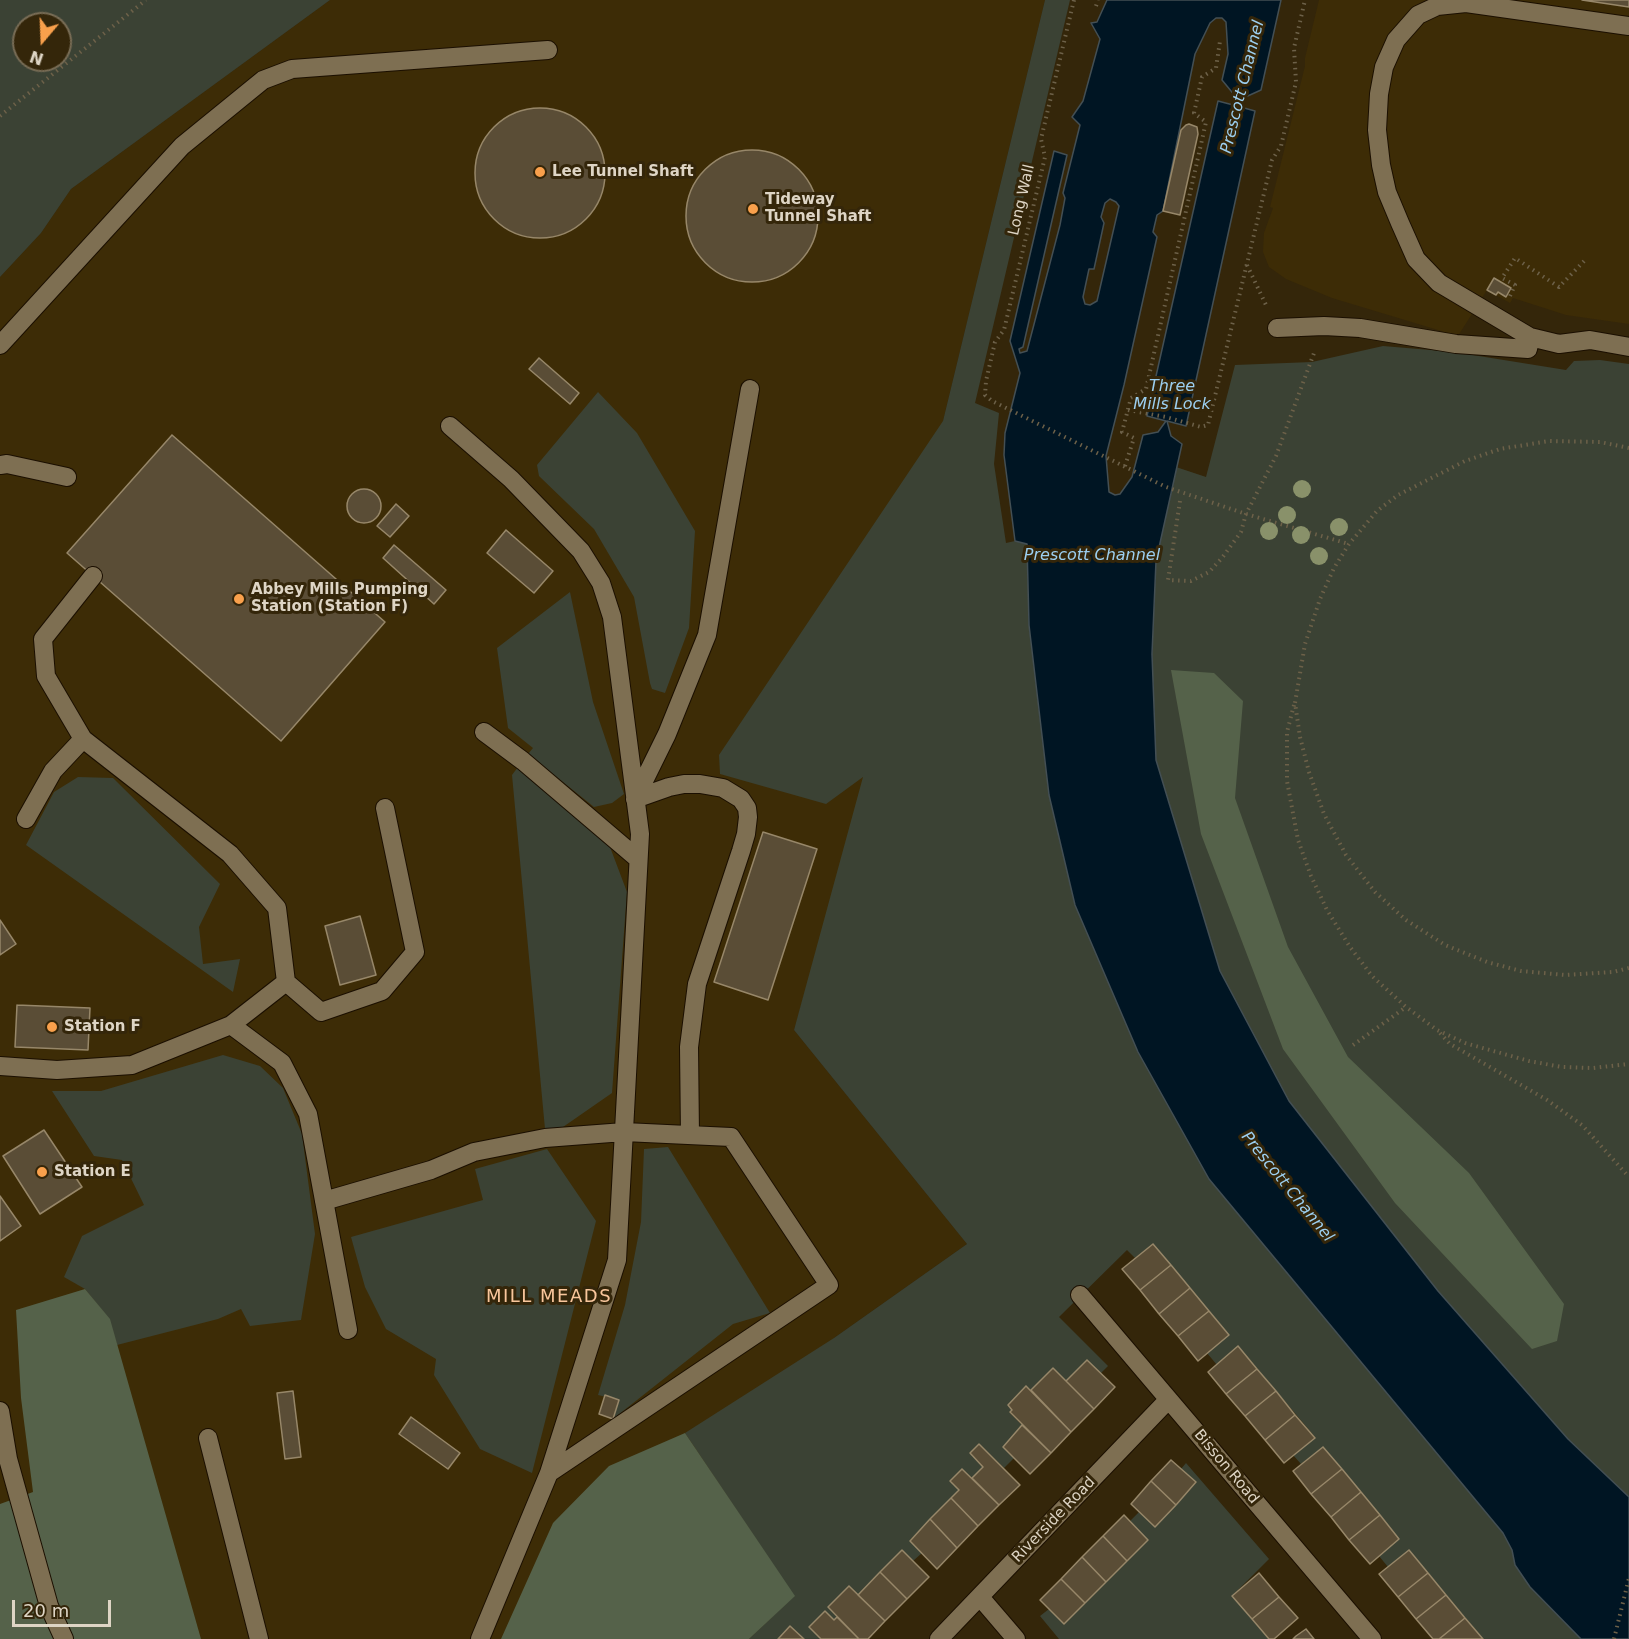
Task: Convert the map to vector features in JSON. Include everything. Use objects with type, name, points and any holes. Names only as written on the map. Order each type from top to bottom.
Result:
[{"type":"street","points":[[1629,26],[1466,3],[1437,6],[1418,15],[1396,40],[1383,68],[1377,130],[1387,192],[1416,259],[1439,283],[1530,337],[1559,344],[1590,340],[1629,347]]},
{"type":"street","points":[[0,345],[182,146],[263,80],[292,69],[548,51]]},
{"type":"street","points":[[1277,328],[1324,326],[1360,328],[1456,344],[1528,349],[1530,337]]},
{"type":"street","points":[[635,800],[667,734],[707,635],[750,389]]},
{"type":"street","points":[[450,426],[511,479],[581,550],[602,583],[612,617],[640,834],[617,1260],[549,1473],[480,1639]]},
{"type":"street","points":[[0,465],[7,464],[67,477]]},
{"type":"street","points":[[93,576],[43,639],[46,676],[83,739],[230,854],[277,908],[286,982],[321,1012],[382,991],[415,952],[386,808]]},
{"type":"street","points":[[484,732],[523,761],[638,859]]},
{"type":"street","points":[[26,819],[53,771],[83,739]]},
{"type":"street","points":[[635,800],[669,787],[700,784],[723,788],[741,799],[747,808],[748,817],[741,851],[697,984],[689,1047],[690,1135]]},
{"type":"street","points":[[0,1066],[57,1070],[132,1065],[231,1025],[286,982]]},
{"type":"street","points":[[231,1025],[282,1063],[308,1114],[348,1330]]},
{"type":"street","points":[[324,1201],[431,1170],[474,1152],[545,1138],[624,1132],[731,1137],[829,1285],[549,1473]]},
{"type":"street","name":"Bisson Road","points":[[1080,1295],[1372,1639]]},
{"type":"street","name":"Riverside Road","points":[[939,1639],[1168,1400]]},
{"type":"street","points":[[0,1411],[3,1444],[49,1606],[64,1639]]},
{"type":"street","points":[[208,1438],[259,1639]]},
{"type":"street","points":[[980,1598],[1016,1639]]},
{"type":"path","points":[[0,116],[146,0]]},
{"type":"path","name":"Long Wall","points":[[1074,0],[1041,139],[1045,157],[1004,330],[995,342],[985,394],[992,401],[1125,466]]},
{"type":"path","points":[[1096,6],[1098,0]]},
{"type":"path","points":[[1128,410],[1166,417],[1201,427],[1208,425],[1272,160],[1281,146],[1296,82],[1294,48],[1305,0]]},
{"type":"path","points":[[1220,42],[1216,68],[1202,77],[1194,113],[1206,122],[1146,389],[1131,398],[1122,432],[1134,438],[1125,466],[1166,486],[1246,514],[1350,544]]},
{"type":"path","points":[[1503,297],[1508,300],[1515,285],[1502,278],[1515,258],[1559,287],[1587,258]]},
{"type":"path","points":[[1247,265],[1277,328]]},
{"type":"path","points":[[1180,501],[1168,580],[1191,581],[1209,572],[1241,532],[1246,514],[1276,456],[1324,326]]},
{"type":"path","points":[[1629,448],[1600,442],[1549,441],[1500,449],[1465,461],[1398,495],[1377,511],[1334,568],[1320,599],[1305,644],[1295,703],[1287,732],[1287,781],[1298,840],[1327,910],[1350,947],[1372,976],[1406,1007],[1437,1030],[1450,1044],[1547,1100],[1582,1125],[1629,1177]]},
{"type":"path","points":[[1295,703],[1300,737],[1309,772],[1324,814],[1346,855],[1376,892],[1407,920],[1445,945],[1487,962],[1521,971],[1565,975],[1612,972],[1629,968]]},
{"type":"path","points":[[1353,1045],[1406,1007]]},
{"type":"path","points":[[1437,1030],[1465,1042],[1529,1061],[1562,1067],[1583,1068],[1629,1064]]},
{"type":"path","points":[[1614,1639],[1629,1578]]},
{"type":"shaded area","points":[[330,0],[1045,0],[943,421],[959,471],[794,1030],[967,1244],[834,1338],[749,1639],[0,1639],[0,277],[41,233],[71,189]]},
{"type":"shaded area","points":[[1319,0],[1629,0],[1629,324],[1566,315],[1513,298],[1510,303],[1487,290],[1458,336],[1332,298],[1286,279],[1269,267],[1263,252],[1264,233],[1273,208],[1270,207]]},
{"type":"green space","points":[[0,0],[330,0],[71,189],[41,233],[0,277]]},
{"type":"green space","points":[[1045,0],[1070,0],[975,403],[999,413],[994,464],[1006,543],[1015,541],[1027,544],[1029,625],[1049,795],[1075,905],[1209,1179],[1503,1533],[1512,1550],[1515,1565],[1530,1587],[1581,1639],[1483,1639],[1409,1550],[1388,1567],[1379,1556],[1399,1539],[1323,1447],[1301,1464],[1293,1455],[1315,1437],[1239,1347],[1217,1365],[1207,1353],[1229,1335],[1153,1244],[1135,1258],[1127,1250],[1059,1317],[1108,1366],[1100,1374],[1087,1360],[1066,1381],[1053,1368],[1031,1390],[1026,1386],[1008,1405],[1012,1410],[1010,1413],[1022,1425],[1004,1447],[1014,1458],[1004,1468],[979,1444],[983,1467],[972,1478],[962,1469],[950,1481],[959,1490],[910,1540],[922,1553],[913,1561],[902,1550],[858,1595],[849,1587],[828,1607],[837,1617],[834,1620],[825,1611],[809,1627],[821,1639],[804,1639],[790,1626],[778,1639],[749,1639],[794,1596],[685,1433],[834,1338],[967,1244],[794,1030],[863,777],[826,804],[720,774],[719,755],[943,421]]},
{"type":"green space","points":[[1383,346],[1454,352],[1566,370],[1574,361],[1600,360],[1629,364],[1629,1497],[1568,1439],[1438,1291],[1289,1101],[1220,971],[1156,760],[1152,654],[1156,561],[1176,467],[1206,477],[1235,365],[1312,362]]},
{"type":"green space","points":[[598,392],[637,433],[695,531],[689,628],[665,693],[652,689],[650,683],[634,597],[594,529],[539,476],[537,465]]},
{"type":"green space","points":[[570,592],[593,702],[624,794],[612,803],[594,807],[528,754],[533,748],[508,728],[497,648]]},
{"type":"green space","points":[[1171,670],[1214,673],[1243,701],[1235,798],[1288,947],[1348,1057],[1469,1173],[1564,1304],[1557,1341],[1532,1349],[1395,1203],[1283,1049],[1201,834]]},
{"type":"green space","points":[[518,767],[610,847],[627,892],[612,1093],[563,1127],[545,1129],[512,775]]},
{"type":"green space","points":[[78,777],[113,778],[220,884],[199,927],[203,964],[240,959],[233,992],[26,845],[54,792]]},
{"type":"green space","points":[[223,1055],[260,1066],[283,1088],[302,1134],[315,1234],[301,1320],[250,1326],[241,1309],[218,1319],[117,1345],[109,1319],[85,1289],[64,1277],[82,1236],[144,1205],[122,1160],[94,1156],[52,1091],[101,1091]]},
{"type":"green space","points":[[668,1147],[770,1313],[733,1324],[613,1419],[619,1400],[598,1395],[625,1305],[641,1222],[644,1149]]},
{"type":"green space","points":[[547,1149],[596,1221],[532,1473],[480,1449],[434,1375],[436,1359],[386,1329],[365,1287],[351,1237],[483,1200],[475,1169]]},
{"type":"green space","points":[[85,1289],[110,1319],[201,1639],[0,1639],[0,1504],[33,1492],[21,1398],[16,1310]]},
{"type":"green space","points":[[685,1433],[795,1596],[749,1639],[501,1639],[553,1523],[609,1466]]},
{"type":"green space","points":[[1186,1463],[1269,1559],[1232,1596],[1269,1639],[1059,1639],[1040,1616],[1049,1609],[1064,1624],[1148,1540],[1130,1521],[1139,1512],[1156,1526],[1196,1483],[1181,1469]]},
{"type":"water","name":"Prescott Channel","points":[[1107,0],[1281,0],[1261,90],[1241,99],[1237,106],[1255,111],[1186,426],[1167,421],[1171,436],[1182,444],[1156,561],[1152,654],[1156,760],[1220,971],[1289,1101],[1438,1291],[1568,1439],[1629,1497],[1629,1639],[1581,1639],[1530,1587],[1515,1565],[1512,1550],[1503,1533],[1209,1179],[1138,1052],[1075,905],[1049,795],[1029,625],[1027,544],[1015,541],[1004,455],[1005,433],[1020,373],[1010,341],[1054,151],[1067,155],[1023,347],[1019,349],[1020,353],[1027,351],[1060,225],[1065,198],[1063,193],[1080,125],[1072,117],[1083,101],[1100,39],[1091,23],[1097,22]],"holes":[[[1216,18],[1222,18],[1226,22],[1228,54],[1222,80],[1236,97],[1237,106],[1218,101],[1147,416],[1166,421],[1158,432],[1143,435],[1132,477],[1120,494],[1115,495],[1109,492],[1106,456],[1157,237],[1153,232],[1157,215],[1163,211],[1195,54],[1210,23]],[[1110,199],[1119,206],[1097,301],[1090,305],[1085,304],[1083,297],[1089,269],[1094,269],[1104,223],[1101,217],[1105,203]]]},
{"type":"building","points":[[1582,0],[1629,0],[1629,7]]},
{"type":"building","name":"Lee Tunnel Shaft","points":[[540,108],[565,113],[586,127],[600,148],[605,173],[600,198],[586,219],[565,233],[540,238],[515,233],[494,219],[480,198],[475,173],[480,148],[494,127],[515,113]]},
{"type":"building","points":[[1189,124],[1197,127],[1198,134],[1180,215],[1163,211],[1181,130]]},
{"type":"building","name":"Tideway Tunnel Shaft","points":[[752,150],[777,155],[799,169],[813,191],[818,216],[813,241],[799,263],[777,277],[752,282],[727,277],[705,263],[691,241],[686,216],[691,191],[705,169],[727,155]]},
{"type":"building","points":[[1494,278],[1511,288],[1506,297],[1498,292],[1496,295],[1487,290]]},
{"type":"building","points":[[539,358],[579,393],[570,404],[529,369]]},
{"type":"building","name":"Abbey Mills Pumping Station (Station F)","points":[[172,435],[385,622],[281,741],[67,553]]},
{"type":"building","points":[[364,489],[376,494],[381,506],[376,518],[364,523],[352,518],[347,506],[352,494]]},
{"type":"building","points":[[396,504],[409,516],[390,537],[377,526]]},
{"type":"building","points":[[506,530],[553,571],[534,593],[487,553]]},
{"type":"building","points":[[394,545],[446,590],[434,604],[383,558]]},
{"type":"building","points":[[763,832],[817,849],[768,1000],[714,982]]},
{"type":"building","points":[[360,916],[376,975],[340,985],[325,926]]},
{"type":"building","points":[[0,920],[16,944],[0,955]]},
{"type":"building","name":"Station F","points":[[17,1005],[90,1008],[88,1050],[15,1047]]},
{"type":"building","name":"Station E","points":[[44,1130],[82,1187],[40,1214],[3,1156]]},
{"type":"building","points":[[0,1196],[21,1226],[0,1241]]},
{"type":"building","points":[[1153,1244],[1171,1265],[1140,1290],[1122,1269]]},
{"type":"building","points":[[1171,1265],[1190,1288],[1159,1314],[1140,1290]]},
{"type":"building","points":[[1190,1288],[1209,1311],[1178,1336],[1159,1314]]},
{"type":"building","points":[[1209,1311],[1229,1335],[1198,1361],[1178,1336]]},
{"type":"building","points":[[1238,1346],[1257,1369],[1226,1394],[1208,1372]]},
{"type":"building","points":[[1087,1360],[1115,1387],[1094,1409],[1066,1381]]},
{"type":"building","points":[[1053,1368],[1094,1409],[1071,1432],[1031,1390]]},
{"type":"building","points":[[1257,1369],[1276,1391],[1245,1416],[1226,1394]]},
{"type":"building","points":[[1026,1386],[1071,1432],[1051,1453],[1010,1412],[1012,1410],[1008,1405]]},
{"type":"building","points":[[293,1391],[301,1457],[285,1459],[277,1393]]},
{"type":"building","points":[[1276,1391],[1295,1415],[1265,1440],[1245,1416]]},
{"type":"building","points":[[605,1395],[619,1400],[613,1419],[599,1414]]},
{"type":"building","points":[[1295,1415],[1315,1438],[1284,1463],[1265,1440]]},
{"type":"building","points":[[411,1417],[460,1453],[448,1469],[399,1434]]},
{"type":"building","points":[[1022,1425],[1051,1453],[1030,1474],[1003,1447]]},
{"type":"building","points":[[979,1444],[1020,1485],[999,1505],[972,1478],[983,1467],[970,1453]]},
{"type":"building","points":[[1323,1447],[1342,1469],[1311,1494],[1293,1471]]},
{"type":"building","points":[[1171,1460],[1196,1482],[1176,1505],[1151,1481]]},
{"type":"building","points":[[962,1469],[999,1505],[978,1526],[951,1498],[959,1490],[950,1481]]},
{"type":"building","points":[[1342,1469],[1361,1492],[1331,1517],[1311,1494]]},
{"type":"building","points":[[1151,1481],[1176,1505],[1155,1527],[1131,1504]]},
{"type":"building","points":[[1361,1492],[1380,1515],[1349,1540],[1331,1517]]},
{"type":"building","points":[[951,1498],[978,1526],[957,1548],[930,1519]]},
{"type":"building","points":[[1124,1515],[1148,1540],[1127,1561],[1103,1536]]},
{"type":"building","points":[[1380,1515],[1399,1539],[1370,1564],[1349,1540]]},
{"type":"building","points":[[930,1519],[957,1548],[937,1569],[910,1541]]},
{"type":"building","points":[[1103,1536],[1127,1561],[1106,1582],[1082,1557]]},
{"type":"building","points":[[902,1550],[929,1577],[907,1599],[880,1572]]},
{"type":"building","points":[[1409,1550],[1428,1573],[1398,1597],[1379,1574]]},
{"type":"building","points":[[1082,1557],[1106,1582],[1085,1603],[1061,1579]]},
{"type":"building","points":[[880,1572],[907,1599],[885,1621],[858,1595]]},
{"type":"building","points":[[1259,1573],[1279,1597],[1252,1619],[1232,1596]]},
{"type":"building","points":[[1428,1573],[1446,1595],[1416,1619],[1398,1597]]},
{"type":"building","points":[[1061,1579],[1085,1603],[1064,1624],[1040,1600]]},
{"type":"building","points":[[849,1586],[885,1621],[868,1639],[859,1639],[828,1607]]},
{"type":"building","points":[[1446,1595],[1465,1618],[1439,1639],[1433,1639],[1416,1619]]},
{"type":"building","points":[[1279,1597],[1298,1618],[1274,1639],[1269,1639],[1252,1619]]},
{"type":"building","points":[[825,1611],[834,1620],[837,1617],[859,1639],[821,1639],[809,1627]]},
{"type":"building","points":[[1465,1618],[1483,1639],[1439,1639]]},
{"type":"building","points":[[790,1626],[804,1639],[778,1639]]},
{"type":"building","points":[[1306,1629],[1314,1639],[1293,1639],[1296,1636]]},
{"type":"place","name":"Lee Tunnel Shaft","points":[[540,172]]},
{"type":"place","name":"Tideway Tunnel Shaft","points":[[753,209]]},
{"type":"place","name":"Abbey Mills Pumping Station (Station F)","points":[[239,599]]},
{"type":"place","name":"Station F","points":[[52,1027]]},
{"type":"place","name":"Station E","points":[[42,1172]]},
{"type":"district","name":"MILL MEADS","points":[[549,1297]]},
{"type":"water label","name":"Three Mills Lock","points":[[1172,396]]}]
